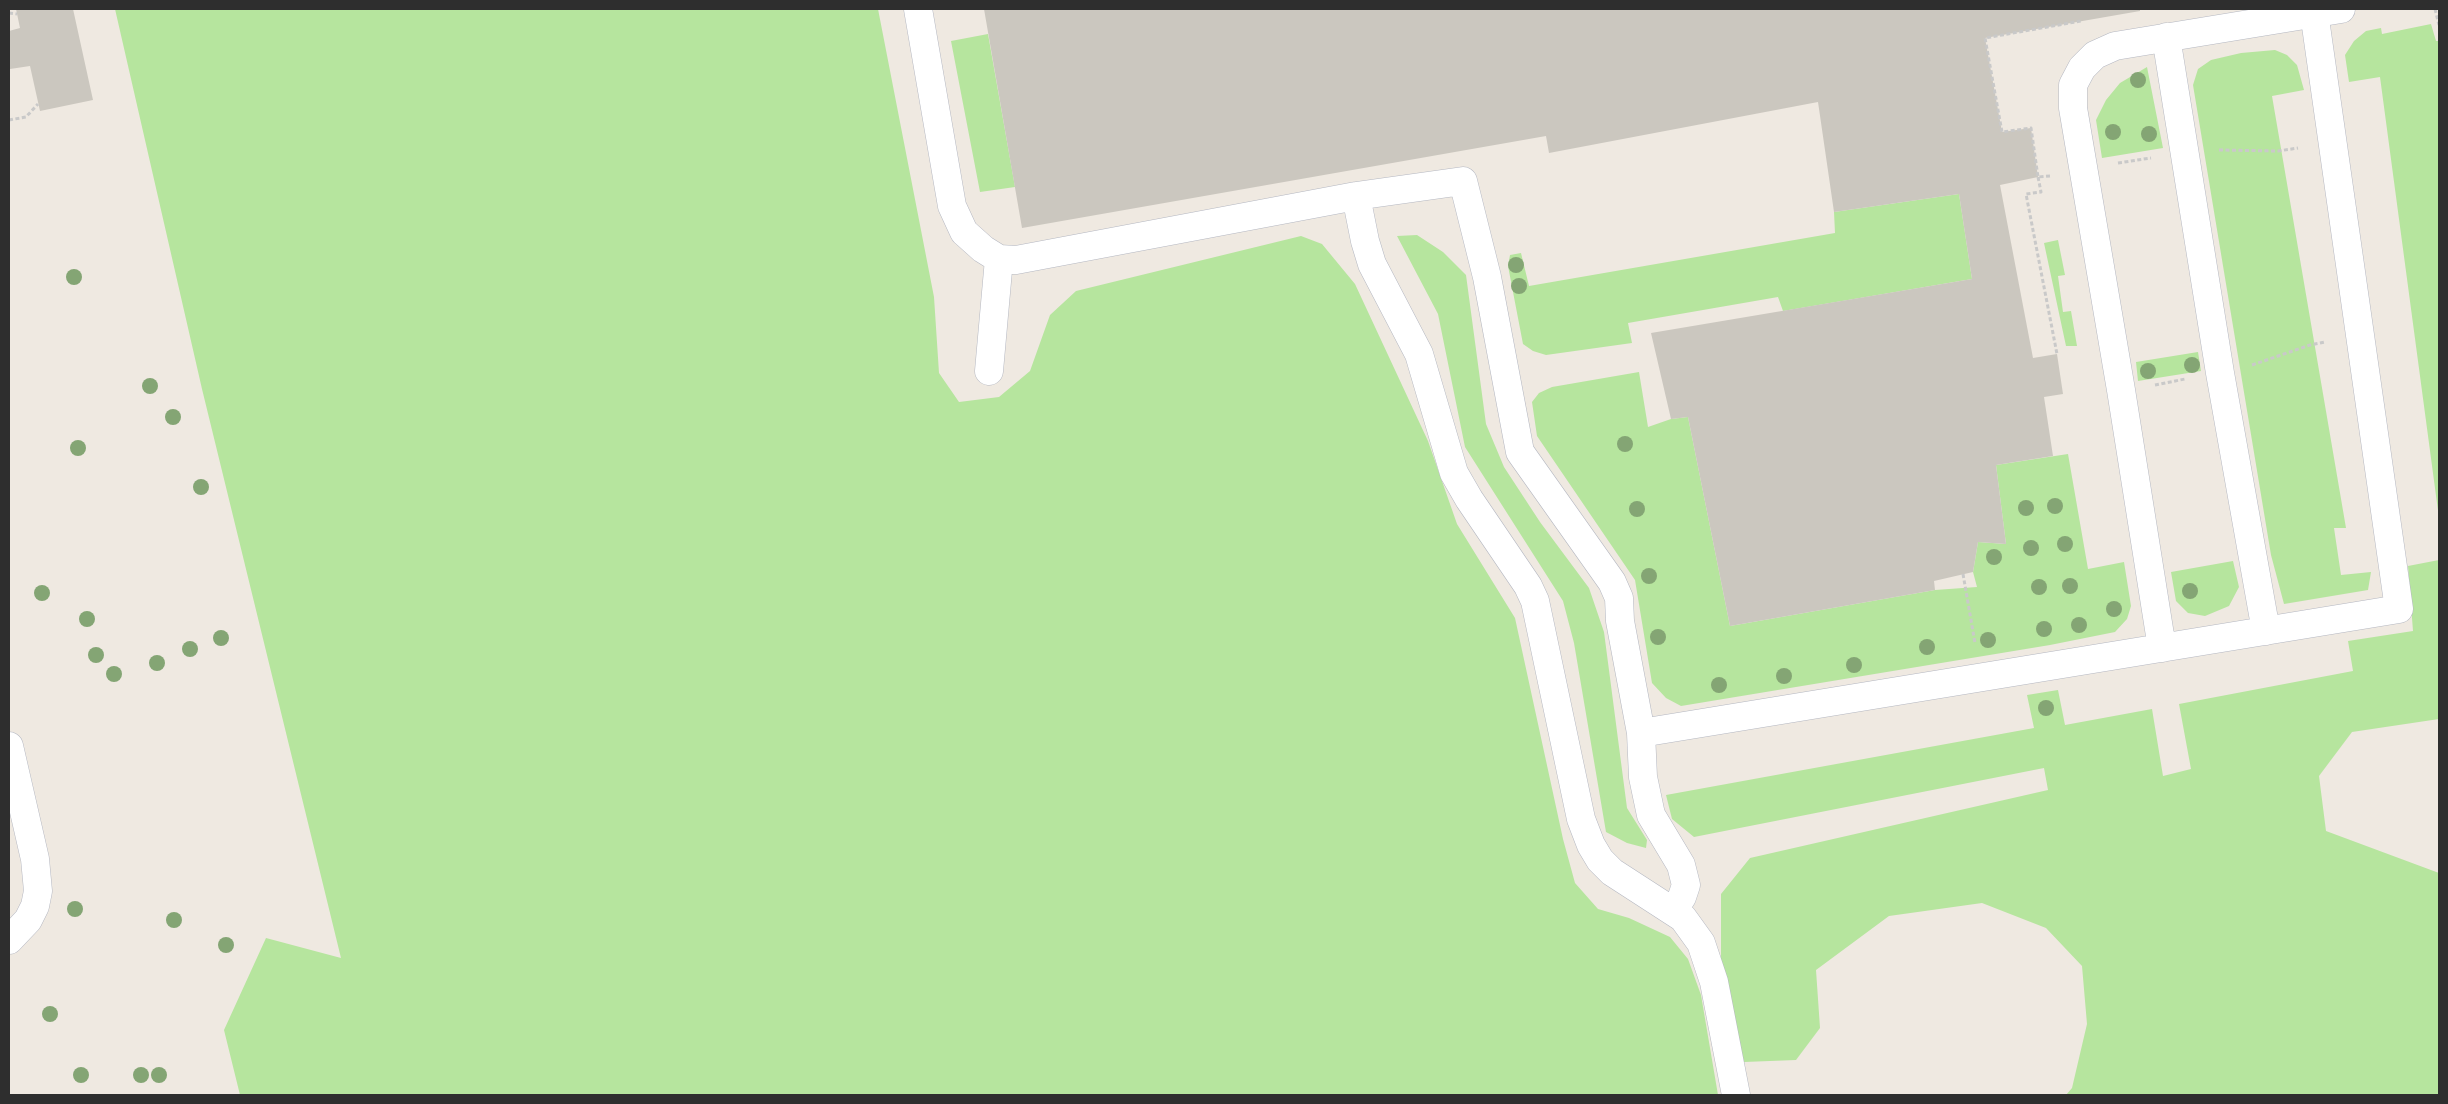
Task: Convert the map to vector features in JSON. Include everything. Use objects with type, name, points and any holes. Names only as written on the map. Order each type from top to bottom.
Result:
[{"type":"street","points":[[918,9],[952,206],[964,232],[983,249],[999,259],[1016,260],[1356,196],[1463,181],[1487,277],[1520,452],[1612,582],[1619,598],[1620,621],[1641,733],[1643,777],[1651,815],[1681,866],[1686,885],[1682,897],[1673,911]]},
{"type":"street","points":[[2162,648],[2121,390],[2073,108],[2072,85],[2082,68],[2095,55],[2115,46],[2166,37],[2210,19],[2341,9]]},
{"type":"street","points":[[1641,733],[2399,609],[2314,12]]},
{"type":"street","points":[[2166,37],[2220,374],[2266,631]]},
{"type":"street","points":[[1356,196],[1372,264],[1419,354],[1454,473],[1469,499],[1528,586],[1535,601],[1581,819],[1591,845],[1600,860],[1612,872],[1673,911],[1694,931],[1701,943],[1714,982],[1736,1084],[1736,1095]]},
{"type":"street","points":[[989,371],[999,259]]},
{"type":"street","points":[[9,746],[37,875],[35,906],[28,920],[9,940]]},
{"type":"path","points":[[2435,9],[2439,25]]},
{"type":"path","points":[[9,13],[17,14]]},
{"type":"path","points":[[2057,354],[2026,194],[2041,192],[2031,128],[2002,132],[1985,38],[2087,20]]},
{"type":"path","points":[[9,120],[26,117],[38,104]]},
{"type":"path","points":[[2038,177],[2202,150],[2278,152]]},
{"type":"path","points":[[2121,390],[2220,374],[2310,345]]},
{"type":"path","points":[[1963,574],[1976,649]]},
{"type":"green space","points":[[115,9],[878,9],[934,297],[939,373],[959,402],[999,397],[1030,371],[1050,315],[1076,291],[1301,236],[1322,244],[1355,284],[1428,441],[1457,524],[1515,618],[1563,839],[1575,883],[1598,909],[1629,918],[1670,937],[1688,959],[1701,995],[1718,1095],[240,1095],[224,1030],[266,938],[341,958],[202,389]]},
{"type":"green space","points":[[2431,24],[2436,41],[2439,41],[2439,518],[2380,77],[2349,82],[2345,55],[2354,41],[2366,31],[2381,28],[2382,34]]},
{"type":"green space","points":[[988,34],[1015,187],[980,192],[951,41]]},
{"type":"green space","points":[[2275,50],[2287,55],[2297,65],[2304,90],[2272,96],[2346,528],[2334,528],[2341,575],[2371,572],[2368,590],[2284,604],[2271,555],[2193,85],[2198,69],[2211,60],[2241,53]]},
{"type":"green space","points":[[2147,67],[2163,148],[2102,158],[2096,120],[2106,100],[2120,83]]},
{"type":"green space","points":[[1959,194],[1972,279],[1783,311],[1778,297],[1628,323],[1632,343],[1546,355],[1533,351],[1523,344],[1508,266],[1510,255],[1521,253],[1529,286],[1835,233],[1834,212]]},
{"type":"green space","points":[[1417,235],[1443,252],[1466,275],[1486,424],[1504,467],[1540,522],[1589,588],[1604,632],[1627,808],[1647,840],[1646,848],[1627,843],[1606,832],[1574,643],[1563,601],[1465,447],[1438,314],[1397,236]]},
{"type":"green space","points":[[2058,240],[2065,275],[2058,276],[2063,312],[2071,311],[2077,346],[2066,346],[2044,243]]},
{"type":"green space","points":[[2198,352],[2201,371],[2138,381],[2136,362]]},
{"type":"green space","points":[[1639,372],[1648,427],[1671,419],[1688,417],[1730,626],[1935,590],[1977,587],[1973,572],[1978,542],[2006,544],[1996,465],[2068,454],[2088,569],[2124,562],[2131,606],[2127,619],[2115,632],[2050,645],[1681,706],[1666,698],[1652,683],[1635,580],[1537,436],[1532,402],[1539,393],[1552,387]]},
{"type":"green space","points":[[2439,560],[2439,719],[2352,732],[2319,776],[2326,831],[2439,873],[2439,1095],[2066,1095],[2072,1088],[2087,1024],[2082,966],[2046,928],[1982,903],[1889,916],[1816,970],[1820,1028],[1796,1060],[1744,1062],[1721,971],[1721,894],[1750,858],[2048,790],[2044,768],[1694,837],[1672,819],[1666,795],[2034,728],[2027,695],[2058,690],[2065,725],[2152,709],[2163,776],[2191,769],[2179,704],[2353,671],[2348,641],[2413,631],[2408,566]]},
{"type":"green space","points":[[2233,561],[2239,587],[2229,606],[2205,616],[2188,613],[2176,601],[2171,572]]},
{"type":"building","points":[[16,9],[73,9],[93,100],[40,111],[30,66],[10,69],[9,31],[20,28]]},
{"type":"building","points":[[984,9],[2140,9],[2140,11],[1985,38],[2002,132],[2031,128],[2038,177],[2000,185],[2033,358],[2057,354],[2063,394],[2044,397],[2053,456],[1996,465],[2006,544],[1978,542],[1973,572],[1934,581],[1935,590],[1730,626],[1688,417],[1671,419],[1651,333],[1972,279],[1959,194],[1834,212],[1818,102],[1549,153],[1546,136],[1022,228]]}]
